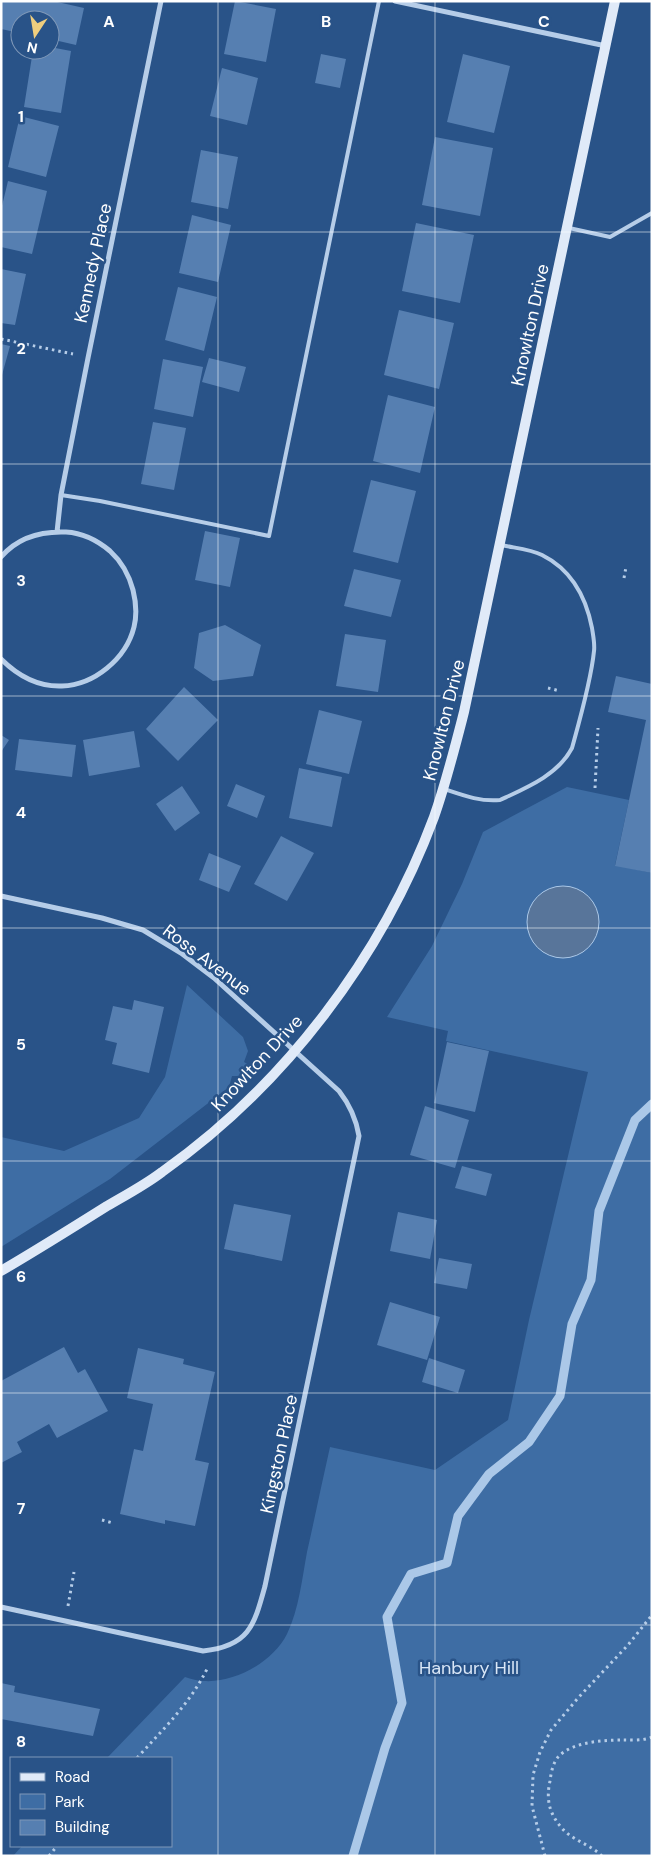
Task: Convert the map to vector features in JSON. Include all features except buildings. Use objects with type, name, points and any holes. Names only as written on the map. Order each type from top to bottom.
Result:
[{"type":"street","name":"Kennedy Place","points":[[57,532],[61,495],[161,1]]},
{"type":"street","points":[[395,1],[606,46]]},
{"type":"street","name":"Knowlton Drive","points":[[1,1271],[161,1173],[228,1120],[295,1050],[333,1003],[373,942],[412,869],[444,789],[464,712],[615,1]]},
{"type":"street","points":[[1,557],[24,539],[49,531],[76,532],[99,542],[118,558],[130,579],[136,603],[134,628],[124,650],[108,668],[86,680],[62,686],[37,682],[13,671],[1,659]]},
{"type":"street","name":"Ross Avenue","points":[[1,896],[102,918],[144,930],[181,953],[214,978],[295,1050]]},
{"type":"street","name":"Kingston Place","points":[[1,1607],[192,1649],[214,1650],[233,1644],[245,1635],[254,1623],[265,1586],[359,1144],[357,1122],[350,1104],[340,1091],[295,1050]]},
{"type":"lane","points":[[61,495],[100,501],[269,536],[379,1]]},
{"type":"lane","points":[[567,227],[610,236],[652,213]]},
{"type":"lane","points":[[444,789],[476,799],[500,800],[539,781],[553,771],[568,756],[572,748],[585,695],[594,645],[588,608],[584,597],[568,575],[548,558],[533,552],[499,544]]},
{"type":"path","points":[[1,339],[88,358]]},
{"type":"path","points":[[624,578],[626,567]]},
{"type":"path","points":[[548,688],[560,691]]},
{"type":"path","points":[[595,788],[598,728]]},
{"type":"path","points":[[102,1520],[113,1523]]},
{"type":"path","points":[[72,1583],[74,1572]]},
{"type":"path","points":[[545,1856],[532,1806],[533,1775],[540,1752],[551,1730],[628,1645],[652,1615]]},
{"type":"path","points":[[138,1757],[179,1713],[198,1688],[214,1650]]},
{"type":"path","points":[[602,1856],[593,1848],[562,1829],[554,1818],[549,1806],[547,1791],[552,1769],[559,1756],[571,1748],[589,1742],[647,1739],[652,1737]]},
{"type":"green space","name":"Hanbury Hill","points":[[567,787],[629,800],[615,865],[652,873],[652,1856],[13,1856],[21,1847],[172,1847],[172,1757],[108,1757],[185,1677],[199,1681],[216,1681],[240,1674],[263,1662],[281,1644],[291,1624],[297,1604],[330,1447],[435,1470],[508,1420],[529,1320],[588,1072],[446,1041],[448,1031],[387,1017],[432,946],[462,884],[483,832]]},
{"type":"green space","points":[[187,985],[243,1037],[248,1051],[244,1062],[249,1065],[240,1076],[232,1076],[229,1087],[110,1179],[1,1247],[1,1137],[64,1151],[139,1118],[165,1077]]},
{"type":"shaded area","points":[[563,886],[583,892],[593,902],[599,922],[593,942],[583,952],[563,958],[543,952],[533,942],[527,922],[533,902],[543,892]]},
{"type":"waterway","points":[[353,1856],[385,1748],[402,1703],[387,1617],[411,1574],[447,1563],[458,1516],[489,1474],[529,1442],[560,1396],[572,1324],[591,1280],[599,1211],[635,1120],[652,1104]]}]
